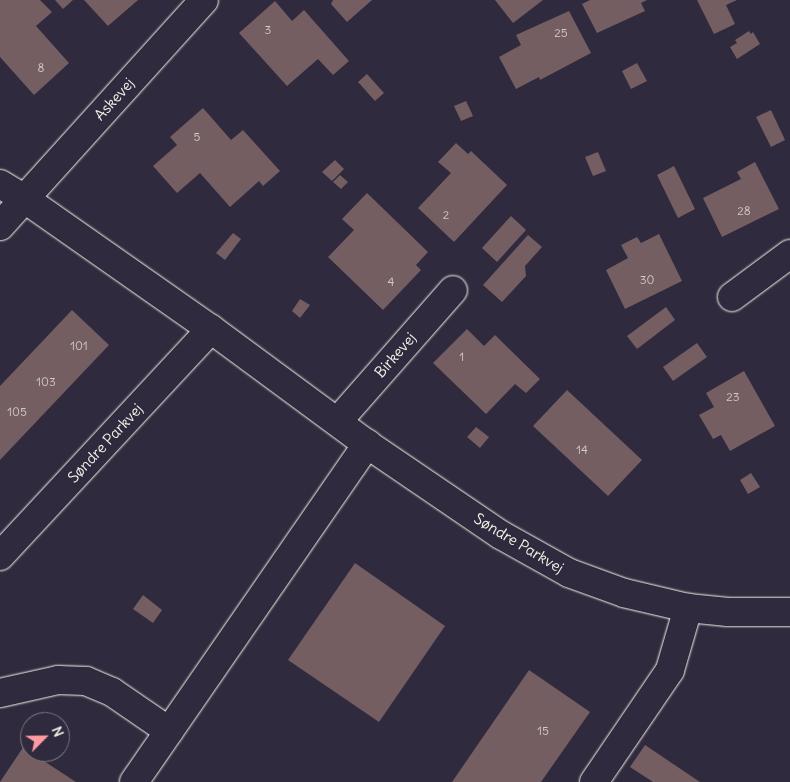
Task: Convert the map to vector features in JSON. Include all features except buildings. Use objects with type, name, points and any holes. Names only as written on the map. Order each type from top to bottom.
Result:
[{"type":"street","name":"Askevej","points":[[25,199],[204,0]]},
{"type":"street","name":"Søndre Parkvej","points":[[0,184],[25,199],[211,329],[367,444],[501,535],[569,573],[624,593],[688,608],[728,612],[790,612]]},
{"type":"street","points":[[0,226],[25,199]]},
{"type":"street","points":[[732,298],[790,254]]},
{"type":"street","name":"Birkevej","points":[[338,421],[453,290]]},
{"type":"street","name":"Søndre Parkvej","points":[[0,556],[211,329]]},
{"type":"street","points":[[134,782],[367,444]]},
{"type":"street","points":[[594,782],[670,670],[688,608]]},
{"type":"street","points":[[0,693],[58,680],[86,681],[112,692],[169,731]]}]
